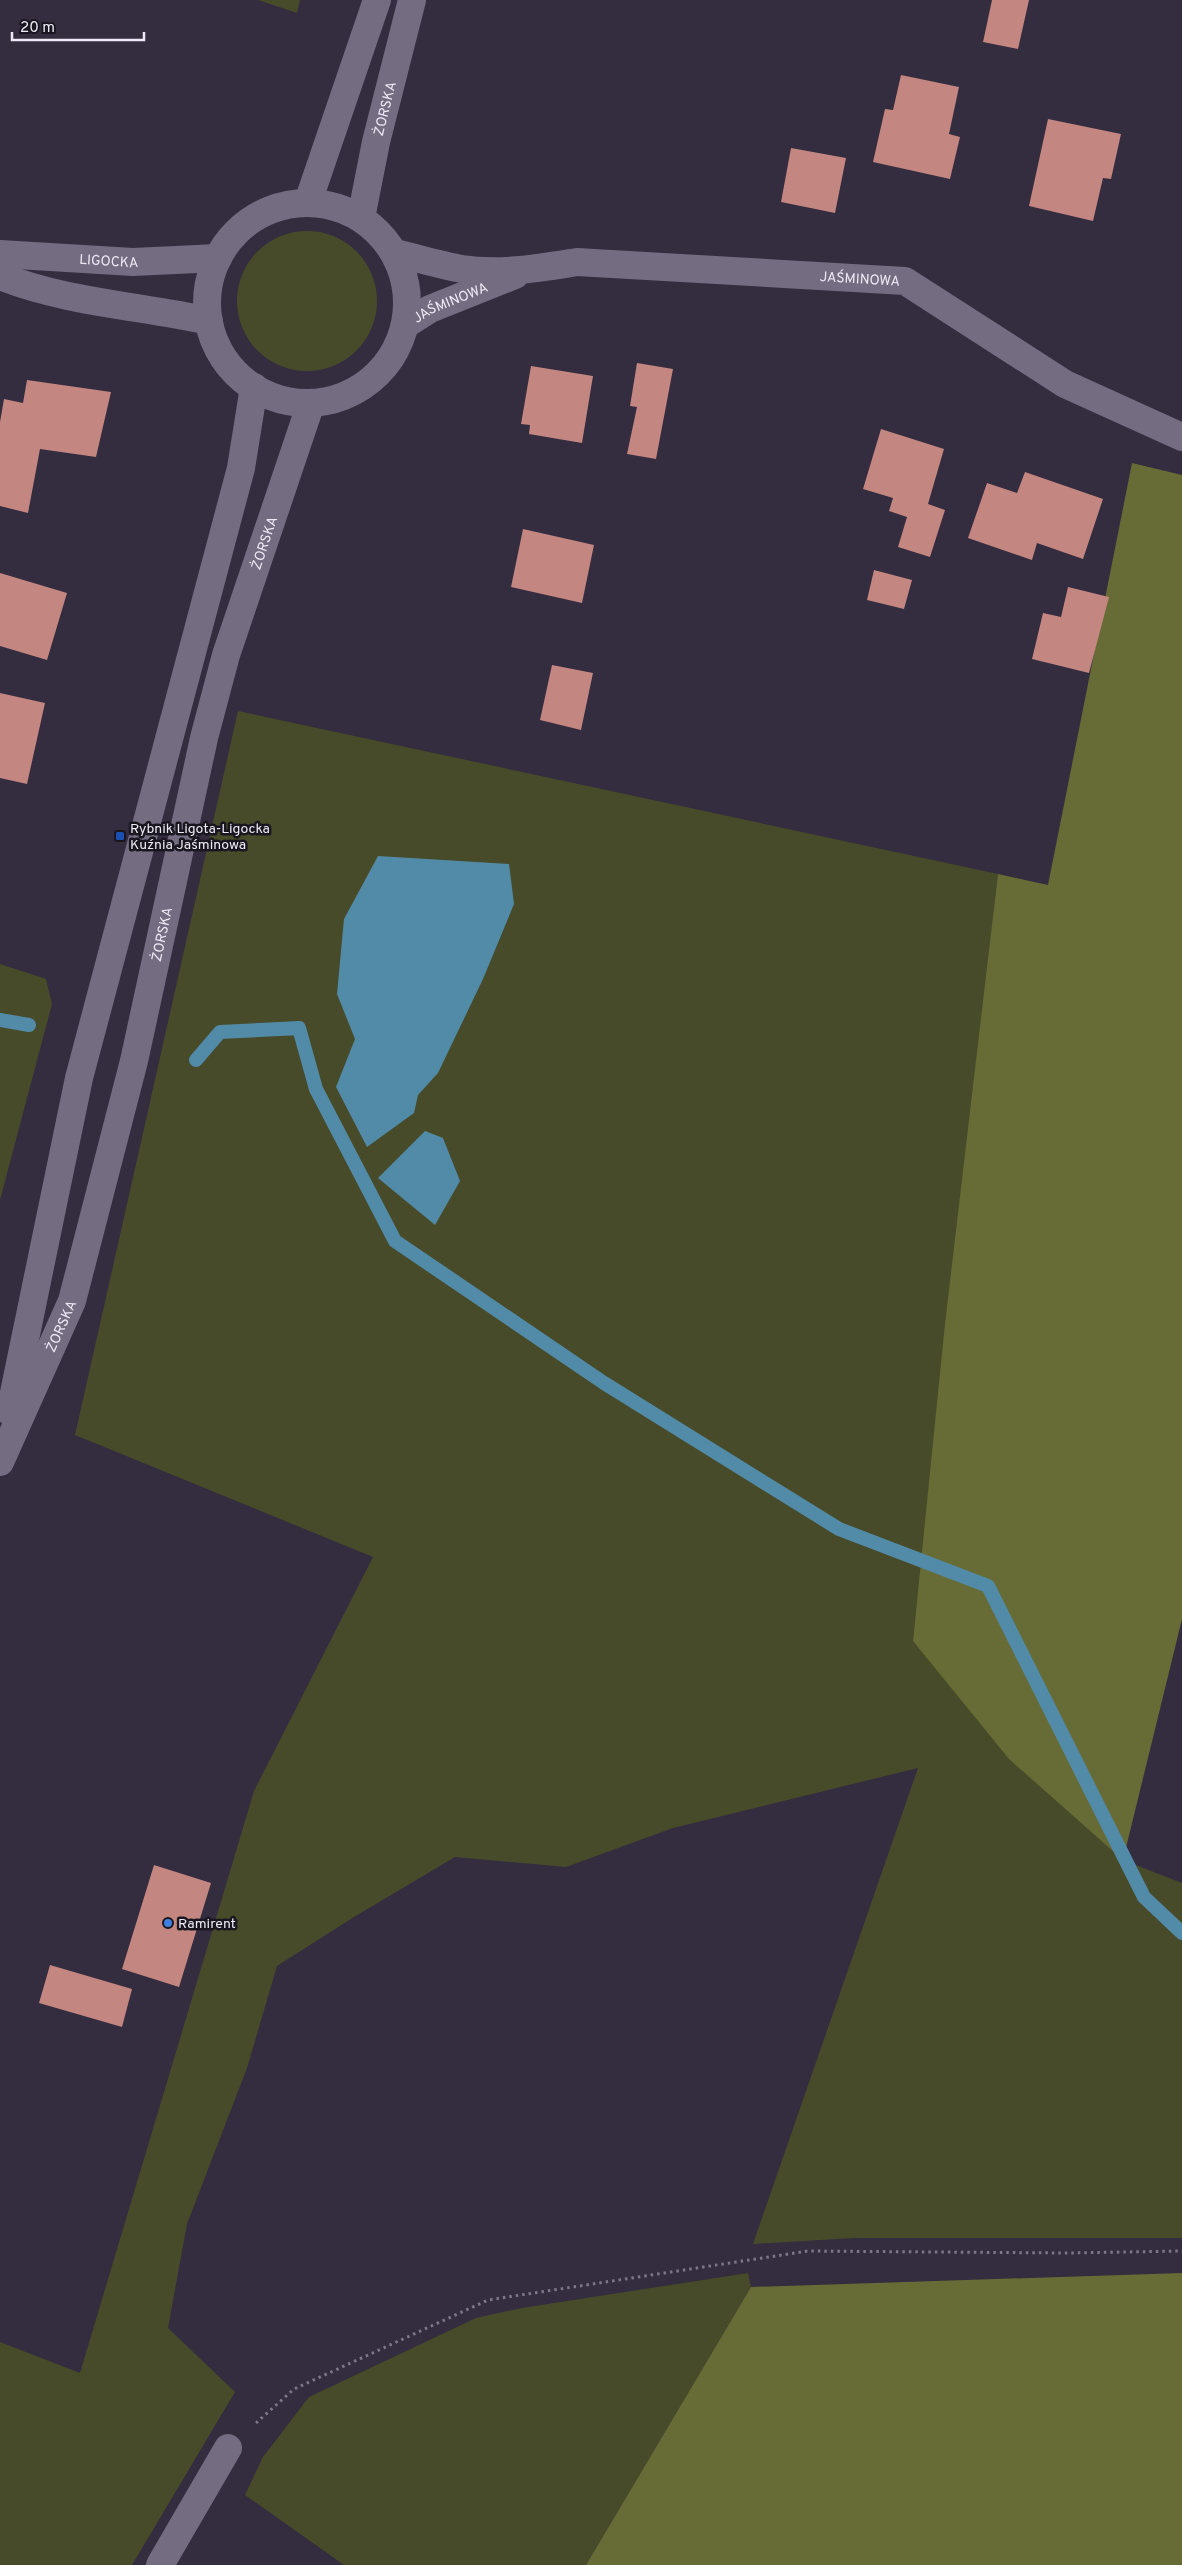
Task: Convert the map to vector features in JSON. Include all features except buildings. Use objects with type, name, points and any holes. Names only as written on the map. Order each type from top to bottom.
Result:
[{"type":"main road","points":[[308,202],[377,0]]},
{"type":"main road","name":"ŻORSKA","points":[[361,218],[376,142],[412,0]]},
{"type":"main road","points":[[308,202],[333,206],[361,218],[383,237],[395,253],[402,270],[406,288],[405,325],[390,358],[372,379],[348,394],[330,400],[311,403],[282,399],[254,387],[229,366],[220,352],[208,321],[208,289],[218,258],[238,230],[251,219],[282,205],[308,202]]},
{"type":"main road","name":"JAŚMINOWA","points":[[395,253],[464,269],[526,270],[577,262],[905,281],[1065,384],[1182,437]]},
{"type":"main road","name":"LIGOCKA","points":[[0,254],[133,262],[218,258]]},
{"type":"main road","name":"JAŚMINOWA","points":[[405,325],[430,309],[526,270]]},
{"type":"main road","points":[[0,276],[19,284],[128,307],[208,321]]},
{"type":"main road","name":"ŻORSKA","points":[[0,1461],[79,1078],[241,468],[254,387]]},
{"type":"main road","name":"ŻORSKA","points":[[0,1461],[72,1301],[134,1061],[204,738],[229,646],[311,403]]},
{"type":"main road","points":[[160,2565],[228,2448]]},
{"type":"path","points":[[228,2448],[294,2390],[488,2300],[808,2251],[1058,2253],[1182,2251]]},
{"type":"green space","points":[[258,0],[300,0],[297,13]]},
{"type":"green space","points":[[307,231],[334,237],[346,243],[356,252],[365,262],[371,274],[377,301],[371,328],[365,340],[356,350],[346,359],[334,365],[307,371],[280,365],[268,359],[258,350],[249,340],[243,328],[237,301],[243,274],[249,262],[258,252],[268,243],[280,237]]},
{"type":"green space","points":[[1132,463],[1182,475],[1182,1619],[1123,1860],[1009,1759],[913,1641],[945,1324],[998,874],[1048,885]]},
{"type":"green space","points":[[238,711],[998,874],[913,1641],[1123,1860],[1182,1883],[1182,2238],[854,2238],[753,2244],[918,1768],[673,1828],[566,1867],[455,1857],[354,1917],[277,1966],[247,2068],[187,2224],[168,2328],[235,2392],[132,2565],[0,2565],[0,2342],[80,2373],[254,1791],[373,1557],[75,1435]]},
{"type":"green space","points":[[0,964],[46,979],[52,1004],[0,1200]]},
{"type":"green space","points":[[748,2273],[751,2287],[586,2565],[344,2565],[245,2495],[263,2457],[309,2397],[476,2318],[522,2308]]},
{"type":"green space","points":[[1182,2273],[1182,2565],[586,2565],[751,2287]]},
{"type":"water","points":[[378,856],[509,864],[514,904],[483,979],[438,1073],[418,1095],[414,1113],[367,1147],[336,1087],[355,1039],[337,994],[344,919]]},
{"type":"water","points":[[425,1131],[443,1138],[460,1181],[435,1225],[378,1178]]},
{"type":"waterway","points":[[0,1020],[29,1025]]},
{"type":"waterway","points":[[196,1060],[220,1032],[299,1028],[316,1089],[395,1241],[604,1383],[839,1529],[988,1586],[1144,1897],[1182,1933]]},
{"type":"place","name":"Rybnik Ligota-Ligocka Kuźnia Jaśminowa","points":[[120,836]]},
{"type":"place","name":"Ramirent","points":[[168,1923]]}]
